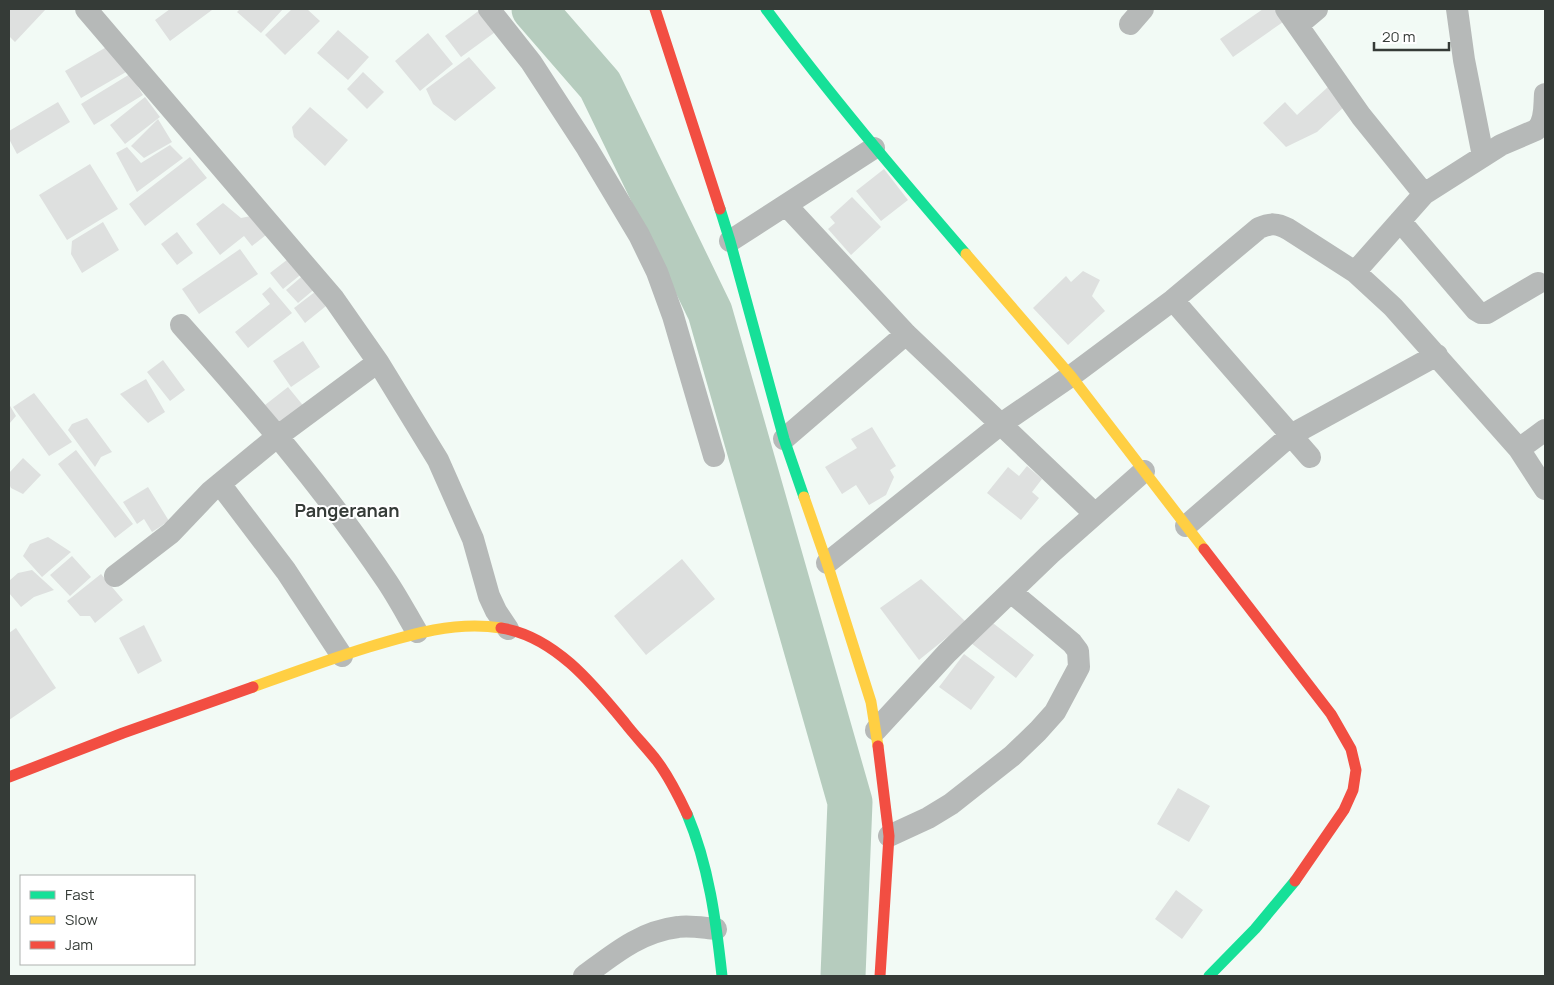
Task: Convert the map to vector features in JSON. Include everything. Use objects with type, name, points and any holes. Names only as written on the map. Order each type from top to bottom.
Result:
[{"type":"street","points":[[86,9],[334,299],[378,362],[438,460],[473,539],[489,596],[508,629]]},
{"type":"street","points":[[489,9],[531,62],[587,148],[639,235],[657,272],[673,316],[714,456]]},
{"type":"street","points":[[655,9],[730,241],[784,438],[827,563],[871,702],[889,836],[880,976]]},
{"type":"street","points":[[766,9],[800,56],[874,148],[1072,376],[1331,714],[1351,749],[1356,770],[1353,790],[1344,810],[1303,869],[1255,929],[1209,976]]},
{"type":"street","points":[[1317,9],[1292,17],[1360,116],[1424,194]]},
{"type":"street","points":[[1457,9],[1464,60],[1490,151]]},
{"type":"street","points":[[1355,272],[1424,194],[1490,151],[1541,126],[1545,94]]},
{"type":"street","points":[[730,241],[874,148]]},
{"type":"street","points":[[786,205],[906,334],[1096,514]]},
{"type":"street","points":[[1400,221],[1476,310],[1481,313],[1487,312],[1538,283]]},
{"type":"street","points":[[827,563],[1001,424],[1072,376],[1173,300],[1259,228],[1273,223],[1288,229],[1355,272],[1393,307],[1519,449],[1545,489]]},
{"type":"street","points":[[1173,300],[1310,457]]},
{"type":"street","points":[[181,325],[278,436],[368,554],[387,581],[417,632]]},
{"type":"street","points":[[784,438],[906,334]]},
{"type":"street","points":[[1186,526],[1291,435],[1437,356]]},
{"type":"street","points":[[115,576],[171,533],[220,484],[278,436],[378,362]]},
{"type":"street","points":[[1519,449],[1545,430]]},
{"type":"street","points":[[876,730],[948,653],[1050,554],[1144,471]]},
{"type":"street","points":[[220,484],[286,570],[342,656]]},
{"type":"street","points":[[889,836],[928,818],[951,804],[1012,756],[1055,712],[1079,667],[1078,651],[1072,643],[1011,592]]},
{"type":"street","points":[[9,777],[86,747],[342,656],[417,632],[453,626],[478,625],[508,629],[540,642],[565,657],[593,683],[661,767],[680,798],[696,837],[709,881],[722,976]]},
{"type":"street","points":[[584,976],[624,946],[649,934],[680,926],[716,928]]},
{"type":"building","points":[[9,9],[46,9],[15,42],[9,36]]},
{"type":"building","points":[[170,9],[212,10],[170,41],[155,20]]},
{"type":"building","points":[[240,9],[283,9],[261,33],[237,12]]},
{"type":"building","points":[[292,9],[307,9],[320,21],[285,55],[265,35]]},
{"type":"building","points":[[481,9],[498,30],[461,57],[445,36]]},
{"type":"building","points":[[1263,9],[1274,9],[1283,22],[1233,57],[1220,39]]},
{"type":"building","points":[[338,30],[369,57],[348,80],[317,53]]},
{"type":"building","points":[[428,33],[453,64],[420,91],[395,61]]},
{"type":"building","points":[[110,45],[126,72],[81,98],[65,71]]},
{"type":"building","points":[[469,57],[496,88],[455,121],[433,104],[426,89]]},
{"type":"building","points":[[363,72],[384,92],[367,109],[347,89]]},
{"type":"building","points":[[130,74],[143,95],[94,125],[81,104]]},
{"type":"building","points":[[1328,87],[1346,105],[1317,132],[1286,147],[1263,123],[1285,102],[1297,115]]},
{"type":"building","points":[[145,97],[160,117],[125,144],[110,125]]},
{"type":"building","points":[[58,102],[70,122],[17,154],[9,139],[9,131]]},
{"type":"building","points":[[310,107],[348,140],[325,166],[294,137],[292,127]]},
{"type":"building","points":[[158,119],[172,142],[144,158],[131,146]]},
{"type":"building","points":[[170,145],[183,158],[137,192],[116,153],[127,147],[141,163]]},
{"type":"building","points":[[190,157],[207,178],[145,226],[129,204]]},
{"type":"building","points":[[90,164],[118,209],[67,240],[39,195]]},
{"type":"building","points":[[884,169],[908,200],[881,221],[856,191]]},
{"type":"building","points":[[852,197],[881,227],[851,255],[828,229],[835,223],[830,217]]},
{"type":"building","points":[[223,203],[241,218],[251,216],[266,235],[252,246],[244,236],[220,255],[196,224]]},
{"type":"building","points":[[103,222],[119,250],[82,273],[71,254],[72,241]]},
{"type":"building","points":[[177,232],[193,253],[177,265],[161,244]]},
{"type":"building","points":[[240,249],[258,274],[199,314],[182,289]]},
{"type":"building","points":[[292,256],[304,272],[283,289],[270,273]]},
{"type":"building","points":[[1083,271],[1100,280],[1092,296],[1105,311],[1068,345],[1033,308],[1066,276],[1071,282]]},
{"type":"building","points":[[306,273],[317,287],[298,303],[286,290]]},
{"type":"building","points":[[270,287],[292,313],[248,348],[235,332],[270,304],[262,294]]},
{"type":"building","points":[[320,288],[331,302],[305,323],[294,308]]},
{"type":"building","points":[[303,341],[320,367],[291,387],[273,361]]},
{"type":"building","points":[[163,360],[185,390],[170,401],[147,372]]},
{"type":"building","points":[[146,379],[165,412],[148,423],[120,394]]},
{"type":"building","points":[[288,387],[306,409],[283,427],[265,405]]},
{"type":"building","points":[[34,393],[72,442],[49,456],[13,407]]},
{"type":"building","points":[[9,404],[16,416],[9,424]]},
{"type":"building","points":[[87,418],[112,452],[101,457],[95,467],[68,430],[72,424]]},
{"type":"building","points":[[872,427],[896,466],[890,470],[894,477],[886,495],[869,505],[856,485],[842,494],[825,467],[857,448],[851,439]]},
{"type":"building","points":[[76,450],[133,524],[115,538],[58,464]]},
{"type":"building","points":[[23,458],[41,475],[23,494],[11,488],[9,473]]},
{"type":"building","points":[[1027,466],[1042,479],[1032,492],[1039,498],[1021,520],[987,493],[1008,467],[1019,476]]},
{"type":"building","points":[[148,487],[169,521],[152,532],[144,519],[137,524],[123,502]]},
{"type":"building","points":[[48,537],[71,552],[42,577],[23,556],[30,544]]},
{"type":"building","points":[[72,556],[91,577],[70,596],[50,575]]},
{"type":"building","points":[[682,559],[715,599],[646,655],[614,616]]},
{"type":"building","points":[[32,570],[54,590],[34,597],[21,607],[9,593],[9,581],[18,573]]},
{"type":"building","points":[[101,574],[123,600],[95,623],[90,616],[80,616],[67,601]]},
{"type":"building","points":[[921,579],[966,622],[919,660],[880,608]]},
{"type":"building","points":[[989,620],[1034,655],[1016,678],[971,643]]},
{"type":"building","points":[[144,625],[162,661],[138,674],[119,638]]},
{"type":"building","points":[[16,628],[56,688],[9,720],[9,633]]},
{"type":"building","points":[[964,654],[995,677],[971,710],[939,687]]},
{"type":"building","points":[[1178,788],[1210,806],[1189,842],[1157,824]]},
{"type":"building","points":[[1176,890],[1203,910],[1182,939],[1155,919]]},
{"type":"waterway","points":[[534,9],[600,85],[710,312],[850,802],[843,976]]},
{"type":"traffic: fast","points":[[766,9],[839,103],[966,254]]},
{"type":"traffic: fast","points":[[720,209],[784,439],[804,497]]},
{"type":"traffic: fast","points":[[687,814],[695,834],[711,894],[722,976]]},
{"type":"traffic: fast","points":[[1209,976],[1255,929],[1295,881]]},
{"type":"traffic: slow","points":[[966,254],[1071,376],[1204,549]]},
{"type":"traffic: slow","points":[[804,497],[871,702],[878,746]]},
{"type":"traffic: slow","points":[[253,687],[311,666],[418,633],[467,626],[501,628]]},
{"type":"traffic: jam","points":[[655,9],[720,209]]},
{"type":"traffic: jam","points":[[1204,549],[1331,714],[1351,749],[1356,770],[1353,790],[1344,810],[1295,881]]},
{"type":"traffic: jam","points":[[501,628],[520,633],[538,641],[555,651],[586,678],[657,761],[673,786],[687,814]]},
{"type":"traffic: jam","points":[[9,777],[123,733],[253,687]]},
{"type":"traffic: jam","points":[[878,746],[889,836],[880,976]]},
{"type":"district","name":"Pangeranan","points":[[347,510]]}]
